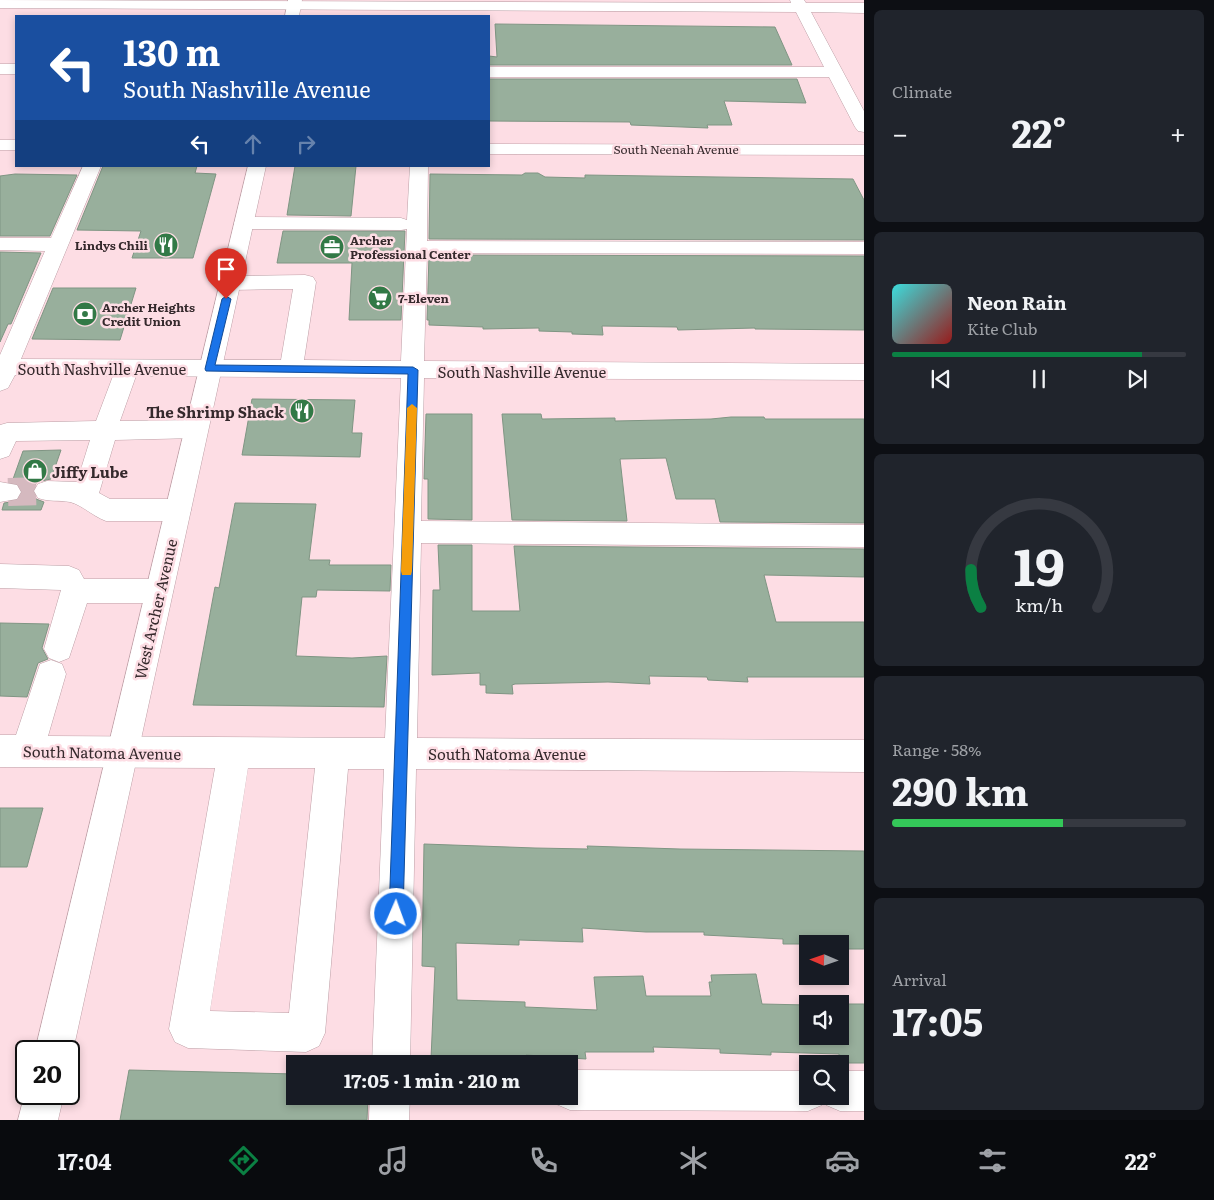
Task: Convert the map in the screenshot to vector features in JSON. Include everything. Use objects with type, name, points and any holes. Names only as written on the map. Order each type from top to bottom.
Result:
[{"type":"street","points":[[0,4],[160,7],[181,10],[294,7],[798,4],[864,8]]},
{"type":"street","points":[[798,4],[864,127]]},
{"type":"street","points":[[0,69],[15,69]]},
{"type":"street","points":[[490,72],[835,72]]},
{"type":"street","points":[[0,145],[15,145]]},
{"type":"street","name":"South Neenah Avenue","points":[[490,149],[864,150]]},
{"type":"street","points":[[2,372],[92,167]]},
{"type":"street","name":"West Archer Avenue","points":[[57,1040],[257,167]]},
{"type":"street","points":[[391,1055],[419,167]]},
{"type":"street","points":[[244,223],[401,224]]},
{"type":"street","points":[[0,244],[59,245]]},
{"type":"street","points":[[417,247],[864,248]]},
{"type":"street","points":[[230,284],[305,282],[291,369]]},
{"type":"street","points":[[85,497],[105,430],[127,368]]},
{"type":"street","name":"South Nashville Avenue","points":[[2,372],[127,368],[864,372]]},
{"type":"street","points":[[0,449],[7,432],[196,429]]},
{"type":"street","points":[[47,491],[75,492],[106,510],[178,510]]},
{"type":"street","points":[[408,532],[864,536]]},
{"type":"street","points":[[0,576],[69,578],[76,591],[55,662],[14,751]]},
{"type":"street","points":[[76,591],[159,592]]},
{"type":"street","name":"South Natoma Avenue","points":[[14,751],[864,756]]},
{"type":"street","points":[[234,752],[188,1030],[306,1033],[333,752]]},
{"type":"street","points":[[578,1090],[799,1091]]},
{"type":"street","points":[[849,1091],[864,1091]]},
{"type":"street","points":[[38,1120],[41,1105]]},
{"type":"street","points":[[390,1105],[390,1120]]},
{"type":"building","points":[[495,24],[775,27],[792,65],[490,65],[490,56],[497,57]]},
{"type":"building","points":[[490,79],[797,79],[806,103],[724,101],[732,125],[707,125],[708,128],[631,125],[630,122],[490,121]]},
{"type":"building","points":[[103,167],[197,167],[195,173],[216,174],[193,258],[132,258],[141,231],[77,230]]},
{"type":"building","points":[[295,167],[356,167],[351,216],[287,215]]},
{"type":"building","points":[[525,173],[538,173],[545,177],[585,178],[585,175],[853,179],[864,200],[864,240],[429,239],[430,174],[522,175]]},
{"type":"building","points":[[15,174],[77,175],[50,236],[0,236],[0,176]]},
{"type":"building","points":[[283,231],[405,231],[401,320],[349,320],[352,263],[277,263]]},
{"type":"building","points":[[0,252],[41,253],[11,324],[8,324],[0,342]]},
{"type":"building","points":[[429,255],[864,256],[864,330],[755,328],[678,330],[677,327],[602,326],[603,335],[539,331],[539,328],[483,329],[483,327],[429,325],[429,320],[427,320]]},
{"type":"building","name":"Archer Heights Credit Union","points":[[53,288],[136,288],[120,340],[32,339]]},
{"type":"building","points":[[252,399],[355,400],[352,433],[362,433],[360,457],[242,455]]},
{"type":"building","points":[[426,414],[472,414],[472,520],[428,519],[428,479],[424,479]]},
{"type":"building","points":[[502,414],[541,414],[542,419],[615,418],[615,421],[731,417],[864,419],[864,523],[720,522],[715,499],[676,499],[666,458],[620,459],[627,521],[512,520]]},
{"type":"building","name":"Jiffy Lube","points":[[61,450],[51,479],[37,482],[32,490],[36,499],[44,502],[41,510],[2,510],[4,503],[17,501],[23,493],[19,484],[12,482],[23,451]]},
{"type":"building","points":[[235,503],[316,504],[309,560],[330,560],[329,565],[391,565],[390,591],[317,590],[316,597],[302,597],[296,656],[352,658],[387,656],[384,707],[193,705],[215,587],[219,588]]},
{"type":"building","points":[[438,545],[472,545],[472,611],[520,611],[514,546],[864,549],[864,577],[764,575],[776,622],[864,622],[864,677],[747,677],[748,682],[708,680],[707,677],[649,676],[650,684],[608,682],[515,684],[512,685],[513,694],[486,693],[486,685],[480,685],[480,673],[432,675],[433,590],[440,590]]},
{"type":"building","points":[[0,623],[49,624],[42,648],[48,659],[38,663],[27,697],[0,696]]},
{"type":"building","points":[[0,808],[43,808],[27,867],[0,867]]},
{"type":"building","points":[[424,844],[588,849],[587,846],[864,851],[864,949],[849,949],[849,935],[799,935],[799,944],[783,944],[783,939],[704,935],[704,932],[646,932],[582,928],[583,942],[519,940],[519,945],[456,943],[457,1000],[525,1002],[525,1007],[597,1010],[594,977],[643,976],[646,996],[711,996],[709,982],[712,982],[711,975],[756,974],[762,1004],[799,1005],[799,1045],[849,1045],[849,1004],[864,1004],[864,1063],[849,1063],[849,1055],[839,1054],[771,1052],[771,1055],[720,1053],[720,1049],[653,1047],[654,1052],[585,1052],[586,1059],[578,1058],[578,1055],[431,1055],[435,967],[422,966]]},
{"type":"building","points":[[129,1070],[286,1074],[286,1105],[368,1105],[367,1120],[120,1120]]},
{"type":"tunnel","points":[[8,492],[47,491]]},
{"type":"slow traffic","points":[[406,571],[412,408]]},
{"type":"place","name":"Lindys Chili","points":[[166,245]]},
{"type":"place","name":"Archer Professional Center","points":[[332,247]]},
{"type":"place","name":"7-Eleven","points":[[380,298]]},
{"type":"place","name":"Archer Heights Credit Union","points":[[85,314]]},
{"type":"place","name":"The Shrimp Shack","points":[[302,411]]},
{"type":"place","name":"Jiffy Lube","points":[[35,471]]},
{"type":"route","points":[[226,299],[210,369],[413,370],[396,914]]}]
